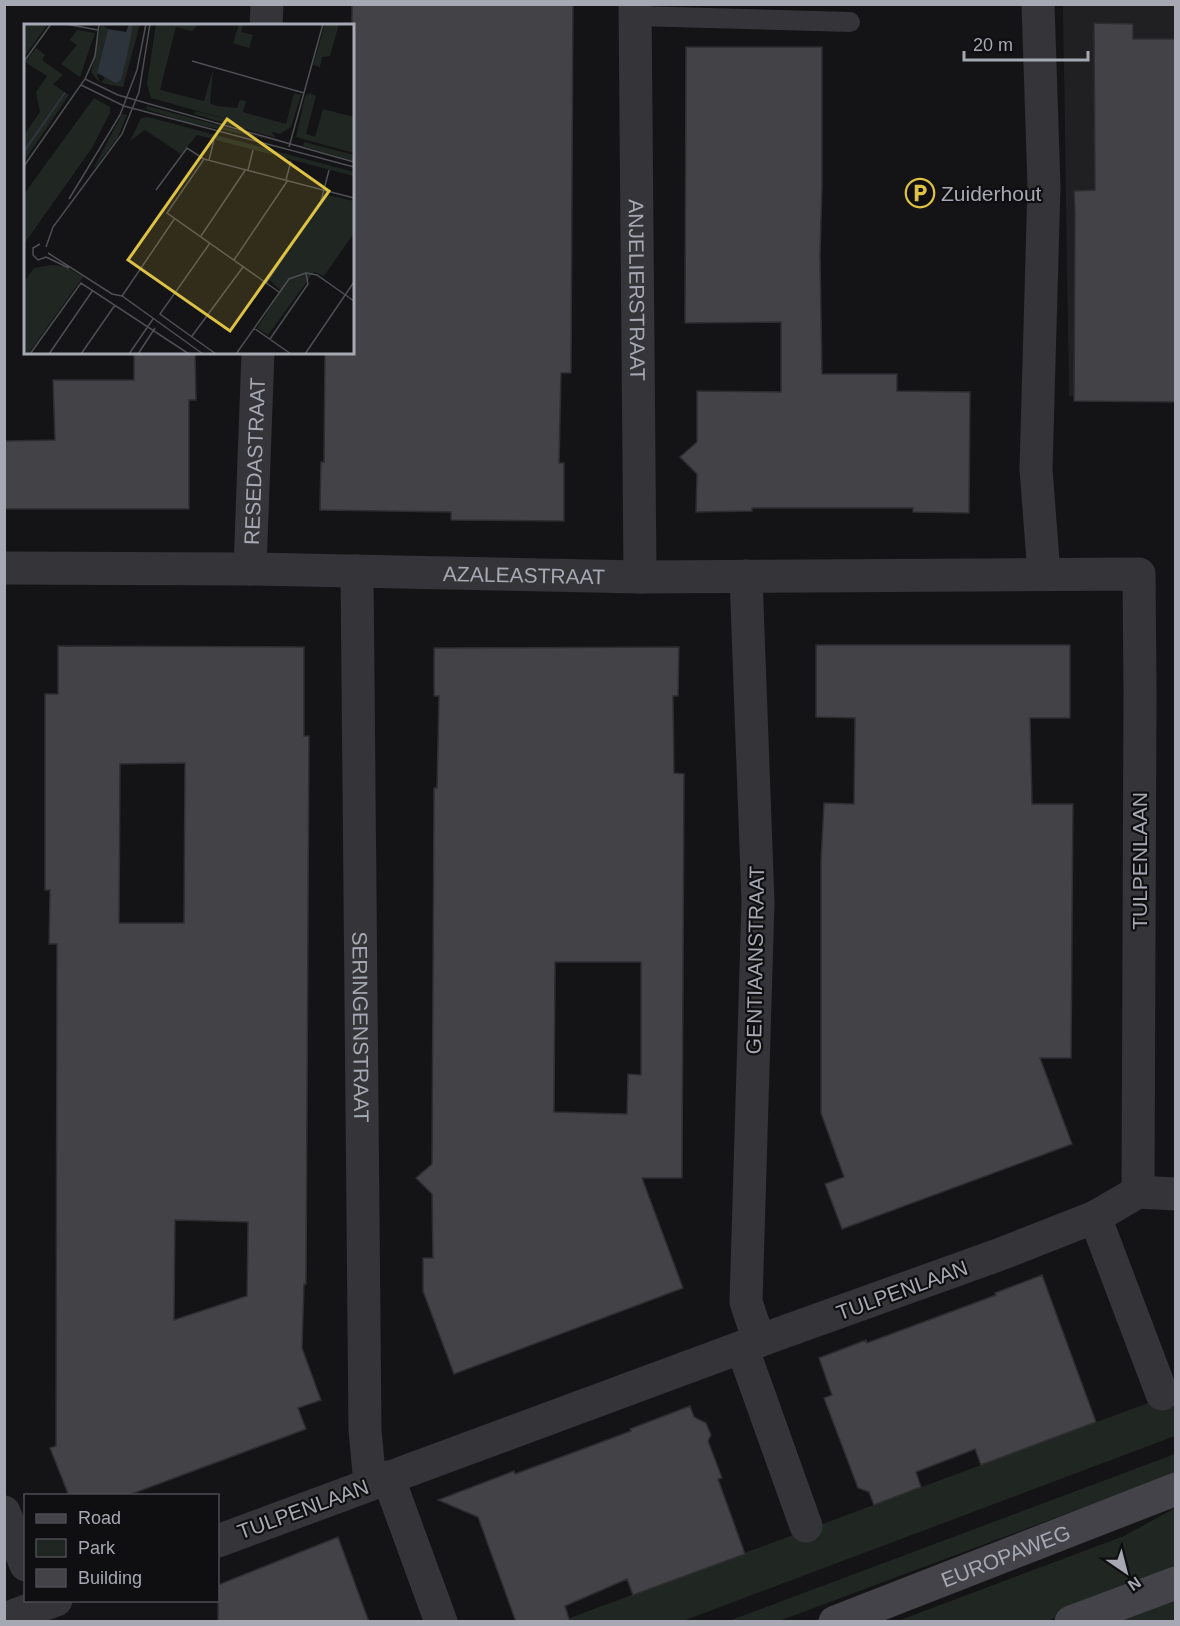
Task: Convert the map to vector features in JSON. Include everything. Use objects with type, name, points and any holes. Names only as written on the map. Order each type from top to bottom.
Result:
[{"type":"street","points":[[266,24],[267,4]]},
{"type":"street","points":[[1038,4],[1044,186],[1036,469],[1044,574]]},
{"type":"street","name":"ANJELIERSTRAAT","points":[[635,10],[640,577]]},
{"type":"street","name":"RESEDASTRAAT","points":[[250,569],[258,354]]},
{"type":"street","name":"AZALEASTRAAT","points":[[4,568],[250,569],[640,577],[1044,574]]},
{"type":"street","name":"SERINGENSTRAAT","points":[[357,571],[364,1430],[379,1480]]},
{"type":"street","name":"TULPENLAAN","points":[[219,1540],[998,1255],[1095,1217],[1138,1192],[1139,574],[1044,574]]},
{"type":"street","name":"GENTIAANSTRAAT","points":[[746,576],[758,902],[746,1302],[750,1344]]},
{"type":"street","points":[[1138,1192],[1176,1194]]},
{"type":"street","points":[[1095,1217],[1162,1394]]},
{"type":"street","points":[[750,1344],[806,1526]]},
{"type":"street","name":"TULPENLAAN","points":[[379,1480],[441,1622]]},
{"type":"street","name":"EUROPAWEG","points":[[836,1622],[1176,1489]]},
{"type":"street","points":[[4,1512],[24,1560]]},
{"type":"street","points":[[1071,1622],[1176,1583]]},
{"type":"street","points":[[4,1619],[46,1607]]},
{"type":"lane","points":[[635,10],[850,22]]},
{"type":"shaded area","points":[[1063,5],[1175,5],[1175,396],[1069,396]]},
{"type":"green space","points":[[1175,1393],[1175,1436],[683,1621],[559,1622]]},
{"type":"green space","points":[[1175,1454],[1175,1473],[779,1621],[726,1622]]},
{"type":"green space","points":[[1175,1508],[1175,1574],[1047,1621],[895,1622],[1124,1536]]},
{"type":"green space","points":[[1175,1599],[1175,1621],[1114,1621]]},
{"type":"building","points":[[352,4],[573,4],[571,373],[561,373],[559,463],[564,463],[564,521],[451,520],[451,512],[320,510],[321,462],[324,462],[325,354],[354,354],[354,24],[352,24]]},
{"type":"building","points":[[1094,23],[1133,24],[1133,39],[1176,39],[1176,402],[1074,401],[1074,191],[1095,190]]},
{"type":"building","points":[[686,47],[822,47],[820,255],[822,374],[897,374],[897,391],[970,392],[969,513],[913,512],[913,508],[752,508],[752,511],[696,512],[697,474],[680,457],[697,442],[697,391],[781,392],[781,322],[685,323]]},
{"type":"building","points":[[134,354],[195,354],[196,400],[189,400],[189,509],[4,509],[4,441],[55,440],[53,380],[134,380]]},
{"type":"building","points":[[816,645],[1070,645],[1070,718],[1030,718],[1032,804],[1073,804],[1071,1058],[1040,1058],[1072,1144],[842,1229],[825,1184],[844,1177],[821,1113],[821,861],[824,803],[854,804],[855,718],[816,717]]},
{"type":"building","points":[[58,646],[304,647],[304,736],[309,736],[306,1284],[304,1284],[302,1348],[321,1400],[298,1408],[306,1429],[131,1494],[68,1494],[50,1448],[56,1446],[57,944],[49,944],[50,890],[45,890],[45,694],[58,694]],"holes":[[[185,763],[184,923],[119,923],[120,764]],[[175,1220],[248,1222],[247,1296],[174,1320]]]},
{"type":"building","points":[[679,647],[678,696],[673,696],[674,773],[684,774],[682,1178],[642,1178],[683,1288],[454,1374],[423,1291],[423,1258],[433,1258],[432,1194],[416,1178],[432,1164],[434,788],[437,788],[439,696],[434,696],[434,648]],"holes":[[[555,962],[641,962],[641,1075],[628,1074],[627,1114],[554,1112]]]},
{"type":"building","points":[[1042,1275],[1096,1422],[981,1465],[975,1449],[916,1472],[921,1487],[874,1505],[869,1492],[858,1488],[824,1398],[832,1395],[819,1358],[866,1340],[867,1343],[996,1295],[995,1293]]},
{"type":"building","points":[[690,1406],[694,1417],[706,1423],[711,1435],[708,1441],[722,1478],[718,1479],[745,1554],[633,1595],[627,1579],[565,1606],[570,1622],[516,1622],[478,1517],[438,1500],[631,1431],[630,1429]]},
{"type":"building","points":[[338,1537],[369,1622],[218,1622],[219,1585]]},
{"type":"place","name":"Zuiderhout","points":[[920,193]]}]
